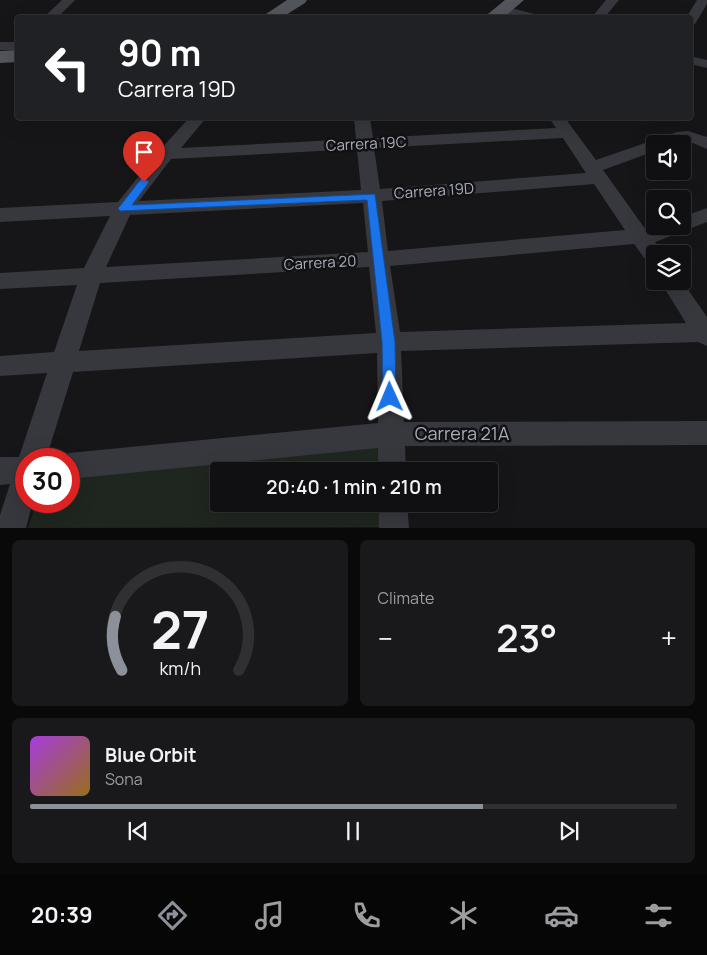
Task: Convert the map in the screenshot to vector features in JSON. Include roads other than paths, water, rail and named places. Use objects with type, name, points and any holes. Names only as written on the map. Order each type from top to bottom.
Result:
[{"type":"main road","points":[[273,15],[299,0]]},
{"type":"street","points":[[52,15],[69,0]]},
{"type":"street","points":[[599,15],[613,0]]},
{"type":"street","points":[[693,16],[704,0]]},
{"type":"street","points":[[503,9],[523,15]]},
{"type":"street","points":[[693,61],[707,64]]},
{"type":"street","points":[[36,448],[91,276],[123,208],[196,120]]},
{"type":"street","points":[[362,120],[389,342],[392,462]]},
{"type":"street","points":[[562,125],[646,245]]},
{"type":"street","name":"Carrera 19C","points":[[166,154],[365,145],[562,125]]},
{"type":"street","name":"Carrera 19D","points":[[691,137],[707,144]]},
{"type":"street","name":"Carrera 19D","points":[[0,215],[372,196],[595,173],[646,149]]},
{"type":"street","points":[[691,221],[707,215]]},
{"type":"street","name":"Carrera 20","points":[[0,281],[380,260],[648,235]]},
{"type":"street","points":[[676,290],[706,333]]},
{"type":"street","points":[[0,366],[389,342],[706,333]]},
{"type":"street","name":"Carrera 21A","points":[[80,465],[390,434],[707,433]]},
{"type":"street","points":[[0,472],[15,471]]},
{"type":"street","points":[[393,512],[394,528]]},
{"type":"street","points":[[11,528],[15,513]]}]
